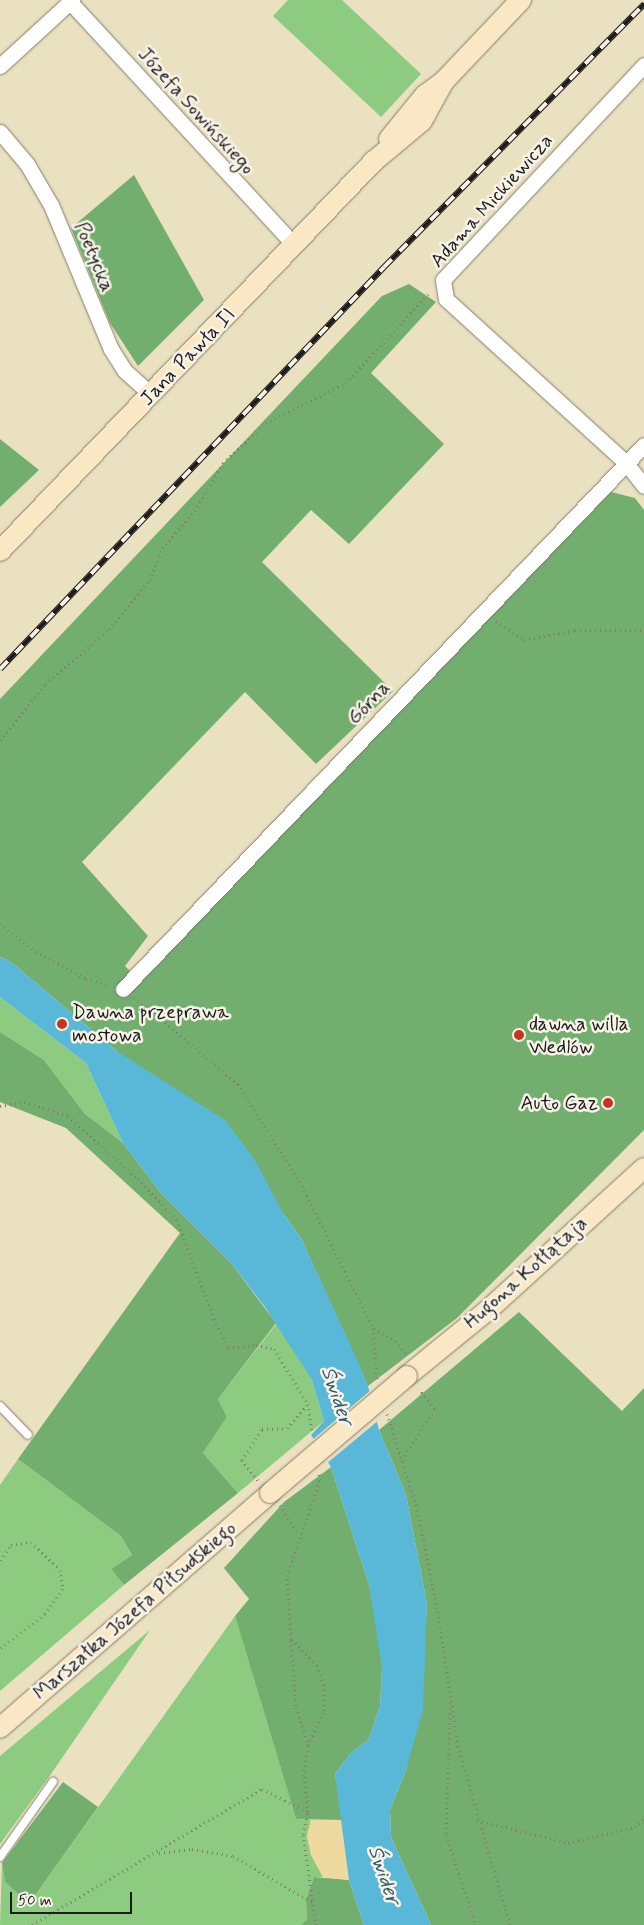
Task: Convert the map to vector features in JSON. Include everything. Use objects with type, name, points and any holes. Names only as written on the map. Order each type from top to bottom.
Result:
[{"type":"main road","name":"Jana Pawła II","points":[[0,551],[152,395],[374,161],[427,115],[444,81],[521,0]]},
{"type":"main road","name":"Hugona Kołłątaja","points":[[270,1493],[412,1382],[644,1168]]},
{"type":"main road","name":"Marszałka Józefa Piłsudskiego","points":[[0,1728],[270,1493]]},
{"type":"street","points":[[0,66],[71,1]]},
{"type":"street","name":"Józefa Sowińskiego","points":[[71,1],[294,245]]},
{"type":"street","name":"Adama Mickiewicza","points":[[644,65],[443,280],[446,299],[626,463],[644,486]]},
{"type":"street","name":"Poetycka","points":[[0,132],[27,164],[51,205],[111,349],[125,371],[152,395]]},
{"type":"street","name":"Górna","points":[[123,989],[644,445]]},
{"type":"lane","points":[[0,1406],[28,1435]]},
{"type":"lane","points":[[0,1857],[53,1782]]},
{"type":"path","points":[[0,740],[46,684],[109,629],[150,580],[162,548],[195,510],[223,463],[266,423],[346,383],[443,280]]},
{"type":"path","points":[[483,612],[524,640],[575,630],[644,630]]},
{"type":"path","points":[[0,924],[36,951],[86,979],[123,989],[238,1084],[302,1186],[373,1328],[378,1381]]},
{"type":"path","points":[[0,1106],[24,1102],[68,1116],[138,1179],[177,1220],[214,1319],[228,1348],[256,1344],[274,1350],[308,1404],[314,1442]]},
{"type":"path","points":[[373,1328],[394,1341],[405,1353]]},
{"type":"path","points":[[401,1460],[435,1408],[412,1382]]},
{"type":"path","points":[[299,1534],[270,1493],[242,1460],[262,1429],[287,1428],[308,1404]]},
{"type":"path","points":[[386,1408],[416,1505],[437,1607],[458,1746],[476,1819],[510,1925]]},
{"type":"path","points":[[308,1744],[296,1708],[287,1576],[299,1534],[320,1480],[319,1470]]},
{"type":"path","points":[[0,1560],[11,1545],[31,1542],[60,1570],[63,1589],[45,1614],[0,1648]]},
{"type":"path","points":[[291,1639],[317,1665],[324,1685],[324,1710],[308,1744],[304,1776],[308,1812],[303,1834],[316,1925]]},
{"type":"path","points":[[450,1700],[446,1835],[476,1925]]},
{"type":"path","points":[[32,1925],[262,1789],[308,1812]]},
{"type":"path","points":[[476,1819],[568,1843],[635,1827],[644,1819]]},
{"type":"path","points":[[156,1853],[192,1849],[233,1856],[313,1903]]},
{"type":"green space","points":[[288,0],[342,0],[421,74],[381,117],[273,16]]},
{"type":"green space","points":[[134,175],[204,300],[138,366],[110,323],[71,228]]},
{"type":"green space","points":[[409,284],[436,302],[371,373],[444,444],[349,544],[311,510],[262,562],[393,691],[316,764],[245,692],[82,862],[148,936],[125,966],[139,980],[611,492],[635,498],[644,510],[644,1130],[457,1318],[368,1386],[301,1238],[283,1213],[118,1052],[11,962],[0,957],[0,699],[382,296]]},
{"type":"green space","points":[[0,439],[39,470],[0,507]]},
{"type":"green space","points":[[0,997],[86,1063],[123,1143],[85,1114],[44,1060],[0,1032]]},
{"type":"green space","points":[[0,1032],[44,1060],[85,1114],[123,1143],[160,1192],[232,1264],[276,1323],[218,1399],[227,1417],[203,1453],[238,1493],[124,1585],[111,1569],[132,1555],[121,1536],[18,1459],[180,1233],[66,1128],[0,1102]]},
{"type":"green space","points":[[519,1312],[622,1411],[644,1388],[644,1925],[431,1925],[391,1837],[390,1810],[406,1770],[424,1655],[427,1604],[406,1495],[379,1430]]},
{"type":"green space","points":[[277,1323],[312,1380],[324,1421],[238,1493],[203,1453],[227,1417],[218,1399]]},
{"type":"green space","points":[[18,1459],[121,1536],[132,1555],[111,1569],[124,1585],[0,1691],[0,1485]]},
{"type":"green space","points":[[331,1467],[369,1585],[378,1628],[382,1667],[380,1706],[369,1739],[350,1754],[335,1774],[343,1820],[296,1819],[235,1616],[249,1599],[224,1568],[284,1502]]},
{"type":"green space","points":[[235,1616],[296,1819],[311,1820],[307,1836],[311,1855],[323,1877],[314,1877],[306,1899],[307,1921],[301,1925],[0,1925],[2,1863],[5,1882],[29,1904]]},
{"type":"green space","points":[[150,1630],[51,1774],[0,1844],[0,1756]]},
{"type":"green space","points":[[63,1782],[98,1807],[29,1904],[5,1882],[2,1863]]},
{"type":"green space","points":[[314,1877],[349,1880],[364,1925],[301,1925],[307,1920],[306,1899]]},
{"type":"sand","points":[[311,1820],[343,1820],[349,1880],[323,1877],[311,1854],[307,1836]]},
{"type":"water","name":"Świder","points":[[0,957],[11,962],[118,1052],[225,1120],[256,1162],[283,1213],[301,1238],[356,1357],[368,1386],[379,1430],[406,1495],[427,1604],[423,1710],[406,1770],[390,1810],[391,1837],[431,1925],[364,1925],[349,1880],[335,1774],[350,1754],[369,1739],[380,1706],[382,1667],[369,1585],[331,1467],[311,1435],[324,1421],[312,1380],[265,1307],[232,1264],[160,1192],[123,1143],[86,1063],[0,997]]},
{"type":"pier","points":[[372,1389],[379,1420],[326,1464],[311,1441]]},
{"type":"railway","points":[[0,669],[384,267],[644,4]]},
{"type":"place","name":"Dawna przeprawa mostowa","points":[[62,1024]]},
{"type":"place","name":"dawna willa Wedlów","points":[[519,1035]]},
{"type":"place","name":"Auto Gaz","points":[[608,1103]]}]
